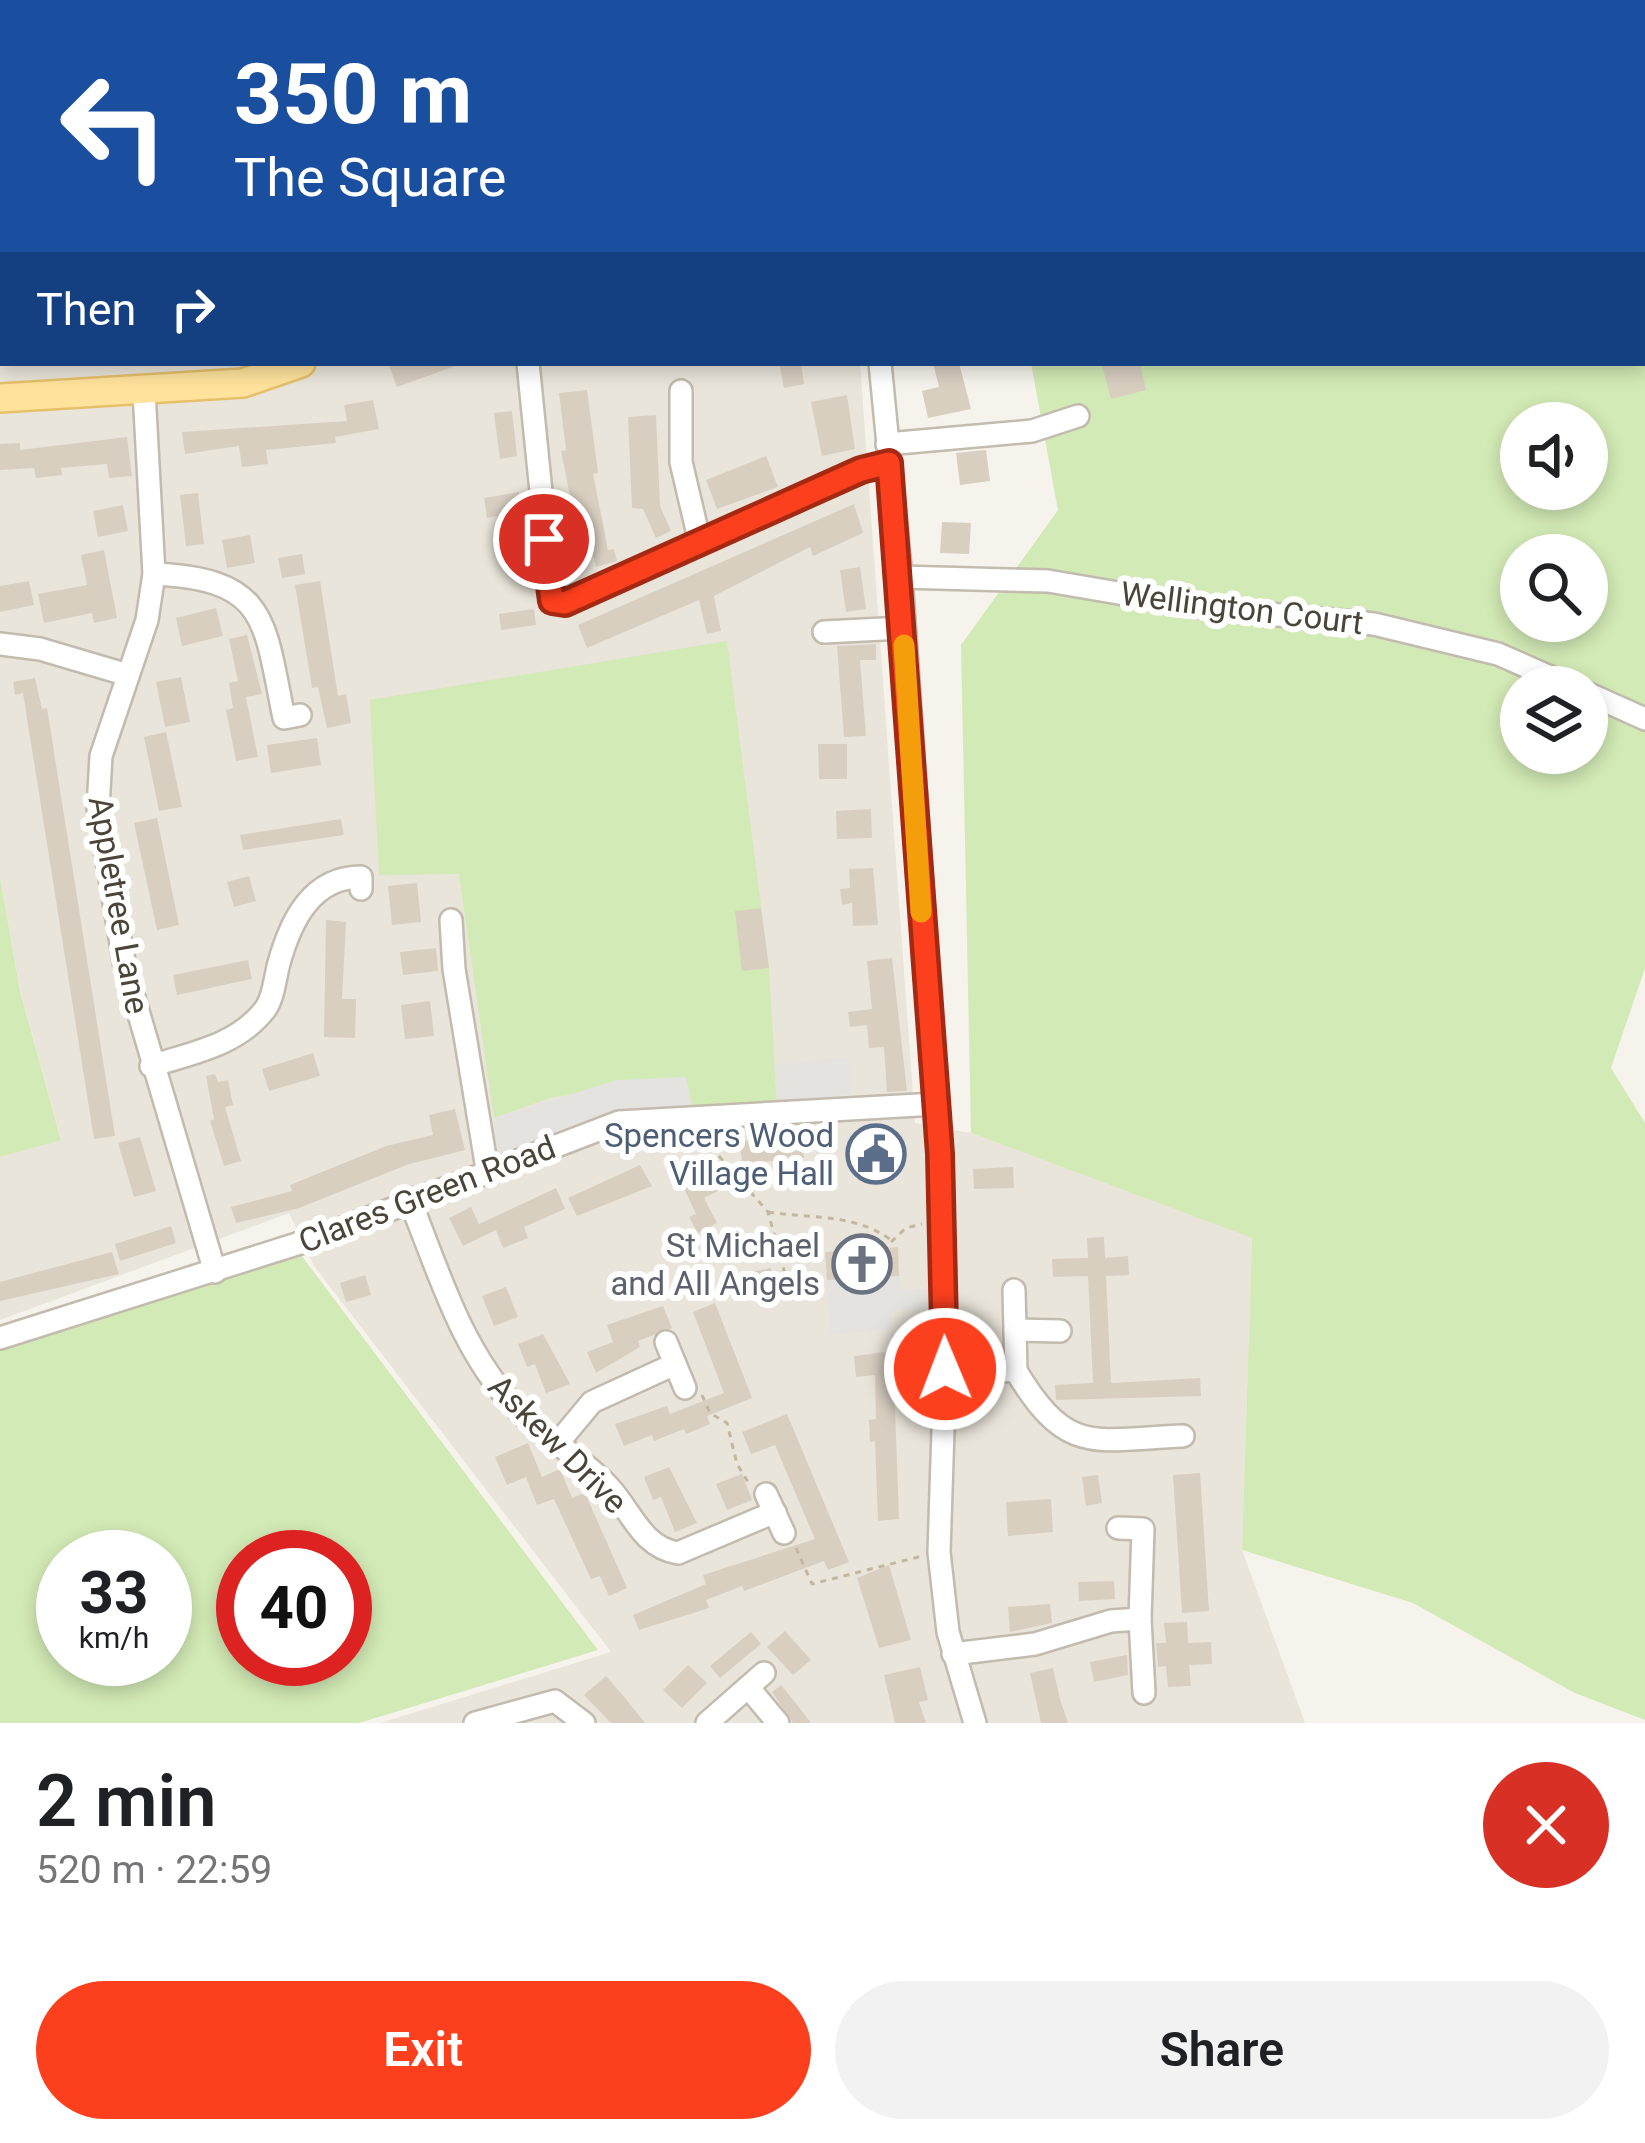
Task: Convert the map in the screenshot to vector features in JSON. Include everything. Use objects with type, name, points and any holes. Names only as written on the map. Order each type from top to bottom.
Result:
[{"type":"main road","points":[[0,398],[243,383],[292,366]]},
{"type":"street","points":[[528,366],[552,601],[574,600],[861,470],[888,453],[1032,431],[1078,416]]},
{"type":"street","points":[[880,366],[901,577],[936,1104],[945,1369],[940,1552],[953,1654],[975,1723]]},
{"type":"street","name":"Appletree Lane","points":[[144,391],[154,574],[147,620],[101,756],[98,808],[125,967],[215,1272]]},
{"type":"street","points":[[681,391],[681,462],[700,543]]},
{"type":"street","points":[[154,574],[203,576],[247,600],[270,648],[283,719]]},
{"type":"street","name":"Wellington Court","points":[[901,577],[1048,581],[1206,608],[1374,624],[1498,654],[1525,666]]},
{"type":"street","points":[[824,632],[903,628]]},
{"type":"street","points":[[0,644],[128,675]]},
{"type":"street","points":[[1608,702],[1645,718]]},
{"type":"street","points":[[151,1066],[241,1034],[269,1005],[280,959],[314,890],[342,877],[362,877]]},
{"type":"street","points":[[451,920],[454,968],[487,1169]]},
{"type":"street","name":"Clares Green Road","points":[[0,1337],[215,1272],[619,1122],[936,1104]]},
{"type":"street","name":"Askew Drive","points":[[409,1198],[467,1345],[505,1396],[557,1444],[586,1462],[658,1555],[701,1548],[775,1513]]},
{"type":"street","points":[[1014,1290],[1016,1372],[1042,1415],[1080,1438],[1183,1436]]},
{"type":"street","points":[[1015,1330],[1060,1330]]},
{"type":"street","points":[[666,1342],[685,1388]]},
{"type":"street","points":[[557,1444],[592,1402],[675,1364]]},
{"type":"street","points":[[945,1369],[1016,1372]]},
{"type":"street","points":[[1118,1528],[1149,1529],[1140,1619],[1144,1693]]},
{"type":"street","points":[[953,1654],[1035,1644],[1111,1621],[1140,1619]]},
{"type":"street","points":[[706,1723],[756,1680],[778,1723]]},
{"type":"street","points":[[475,1723],[555,1701],[584,1723]]},
{"type":"path","points":[[687,1118],[768,1212],[785,1274]]},
{"type":"path","points":[[768,1212],[839,1217],[874,1228],[891,1241],[906,1228],[941,1220]]},
{"type":"path","points":[[685,1388],[699,1391],[710,1413],[723,1417],[735,1443],[737,1464],[756,1496],[775,1513],[812,1584],[940,1552]]},
{"type":"shaded area","points":[[0,366],[860,366],[915,1123],[971,1133],[1252,1237],[1242,1550],[1305,1723],[380,1723],[611,1652],[314,1266],[289,1213],[0,1320],[0,1157],[61,1139],[20,990],[0,877]]},
{"type":"shaded area","points":[[848,1057],[851,1094],[777,1103],[774,1064]]},
{"type":"shaded area","points":[[686,1077],[693,1111],[612,1115],[497,1158],[494,1118],[617,1080]]},
{"type":"shaded area","points":[[899,1276],[901,1290],[928,1289],[929,1308],[891,1310],[892,1330],[830,1334],[827,1280]]},
{"type":"green space","points":[[1032,366],[1645,366],[1645,968],[1611,1068],[1645,1123],[1645,1720],[1575,1693],[1413,1603],[1242,1550],[1252,1238],[971,1133],[961,645],[1058,510]]},
{"type":"green space","points":[[727,641],[769,968],[777,1103],[693,1111],[686,1077],[550,1098],[494,1118],[459,874],[379,875],[370,700]]},
{"type":"green space","points":[[0,877],[20,991],[61,1140],[0,1157]]},
{"type":"green space","points":[[298,1251],[598,1650],[359,1723],[0,1723],[0,1347]]},
{"type":"building","points":[[389,366],[455,366],[397,387]]},
{"type":"building","points":[[780,366],[801,366],[804,384],[784,388]]},
{"type":"building","points":[[934,366],[960,366],[971,409],[928,418],[922,391],[939,387]]},
{"type":"building","points":[[1102,366],[1141,366],[1146,390],[1111,399]]},
{"type":"building","points":[[587,390],[598,473],[593,474],[608,550],[614,549],[617,561],[596,567],[589,539],[579,541],[561,451],[566,450],[559,393]]},
{"type":"building","points":[[847,395],[855,449],[822,456],[811,402]]},
{"type":"building","points":[[373,400],[379,429],[335,437],[336,443],[266,450],[268,464],[242,467],[239,446],[185,454],[182,432],[347,421],[344,405]]},
{"type":"building","points":[[512,411],[517,456],[500,459],[494,413]]},
{"type":"building","points":[[656,415],[660,506],[671,531],[656,538],[643,509],[632,508],[628,417]]},
{"type":"building","points":[[127,437],[132,476],[109,478],[107,464],[61,468],[62,475],[36,478],[34,468],[0,470],[0,444],[20,443],[20,450]]},
{"type":"building","points":[[986,450],[990,481],[960,485],[956,453]]},
{"type":"building","points":[[766,456],[778,487],[717,509],[706,480]]},
{"type":"building","points":[[519,492],[526,558],[506,562],[497,516],[487,518],[484,498]]},
{"type":"building","points":[[198,493],[204,544],[186,546],[180,495]]},
{"type":"building","points":[[854,504],[863,533],[813,556],[810,547],[714,596],[721,631],[707,634],[699,600],[587,648],[578,625]]},
{"type":"building","points":[[123,505],[128,531],[98,537],[93,511]]},
{"type":"building","points":[[942,522],[971,523],[969,554],[940,553]]},
{"type":"building","points":[[250,535],[255,563],[227,568],[222,540]]},
{"type":"building","points":[[104,550],[117,618],[94,623],[92,613],[44,623],[38,594],[87,585],[81,555]]},
{"type":"building","points":[[302,554],[305,574],[282,578],[278,558]]},
{"type":"building","points":[[860,567],[866,609],[846,612],[840,570]]},
{"type":"building","points":[[29,581],[34,605],[0,612],[0,586]]},
{"type":"building","points":[[320,581],[338,696],[346,694],[351,723],[327,728],[318,687],[312,688],[295,585]]},
{"type":"building","points":[[216,608],[223,636],[182,646],[176,618]]},
{"type":"building","points":[[534,609],[536,625],[501,630],[499,614]]},
{"type":"building","points":[[247,635],[262,694],[246,697],[258,757],[236,761],[226,710],[233,708],[229,683],[238,681],[229,639]]},
{"type":"building","points":[[876,644],[876,660],[860,660],[866,736],[844,737],[837,646]]},
{"type":"building","points":[[181,677],[190,722],[165,727],[156,682]]},
{"type":"building","points":[[35,678],[42,709],[47,708],[115,1136],[94,1139],[23,693],[15,695],[13,682]]},
{"type":"building","points":[[166,732],[182,807],[159,811],[144,737]]},
{"type":"building","points":[[317,738],[321,765],[271,773],[267,745]]},
{"type":"building","points":[[818,744],[847,744],[847,779],[819,779]]},
{"type":"building","points":[[871,809],[872,838],[837,839],[836,811]]},
{"type":"building","points":[[157,818],[179,925],[157,930],[134,823]]},
{"type":"building","points":[[341,819],[344,835],[243,850],[240,835]]},
{"type":"building","points":[[873,868],[878,925],[853,926],[852,903],[842,905],[840,889],[850,888],[849,869]]},
{"type":"building","points":[[249,876],[256,901],[234,907],[227,882]]},
{"type":"building","points":[[417,883],[421,922],[392,925],[388,886]]},
{"type":"building","points":[[761,908],[769,968],[742,971],[735,911]]},
{"type":"building","points":[[326,920],[346,922],[342,999],[356,999],[355,1038],[324,1037]]},
{"type":"building","points":[[436,948],[438,971],[403,975],[400,952]]},
{"type":"building","points":[[892,958],[907,1091],[887,1092],[884,1047],[869,1048],[867,1025],[850,1027],[848,1012],[872,1009],[867,961]]},
{"type":"building","points":[[248,960],[252,979],[177,995],[173,975]]},
{"type":"building","points":[[430,1001],[434,1036],[405,1039],[401,1005]]},
{"type":"building","points":[[313,1053],[320,1076],[269,1091],[262,1069]]},
{"type":"building","points":[[215,1074],[218,1082],[228,1080],[233,1105],[225,1107],[241,1161],[224,1166],[210,1121],[214,1119],[206,1076]]},
{"type":"building","points":[[455,1109],[465,1150],[409,1164],[299,1208],[236,1223],[231,1207],[292,1191],[290,1185],[386,1146],[433,1135],[429,1115]]},
{"type":"building","name":"Spencers Wood Village Hall","points":[[891,1128],[897,1176],[860,1181],[854,1133]]},
{"type":"building","points":[[801,1135],[804,1158],[742,1164],[740,1141]]},
{"type":"building","points":[[140,1137],[156,1191],[134,1197],[118,1143]]},
{"type":"building","points":[[701,1157],[718,1191],[704,1198],[717,1223],[698,1233],[689,1217],[696,1214],[675,1169]]},
{"type":"building","points":[[640,1165],[652,1186],[577,1216],[568,1198]]},
{"type":"building","points":[[1013,1167],[1014,1188],[974,1189],[973,1169]]},
{"type":"building","points":[[556,1188],[565,1209],[524,1227],[528,1238],[503,1248],[496,1230],[463,1246],[449,1218],[471,1207],[479,1224]]},
{"type":"building","points":[[171,1226],[176,1243],[120,1261],[115,1244]]},
{"type":"building","points":[[1104,1237],[1105,1258],[1128,1256],[1129,1275],[1106,1276],[1111,1383],[1200,1378],[1201,1396],[1056,1400],[1055,1385],[1093,1383],[1088,1276],[1053,1277],[1052,1259],[1088,1258],[1087,1238]]},
{"type":"building","name":"St Michael and All Angels","points":[[898,1247],[899,1276],[827,1280],[825,1252]]},
{"type":"building","points":[[112,1252],[119,1274],[0,1301],[0,1282]]},
{"type":"building","points":[[771,1268],[776,1291],[757,1296],[751,1272]]},
{"type":"building","points":[[365,1275],[371,1295],[346,1302],[340,1283]]},
{"type":"building","points":[[506,1287],[518,1317],[494,1326],[482,1296]]},
{"type":"building","points":[[715,1303],[752,1398],[707,1416],[710,1424],[686,1434],[684,1429],[654,1441],[652,1435],[624,1446],[615,1424],[667,1406],[670,1414],[724,1393],[693,1312]]},
{"type":"building","points":[[663,1306],[672,1328],[638,1341],[640,1347],[596,1373],[587,1352],[613,1342],[607,1325]]},
{"type":"building","points":[[543,1334],[570,1384],[546,1393],[535,1364],[527,1367],[518,1344]]},
{"type":"building","points":[[917,1334],[919,1362],[894,1363],[892,1335]]},
{"type":"building","points":[[893,1351],[899,1519],[878,1521],[875,1441],[870,1442],[869,1420],[876,1419],[875,1375],[856,1377],[854,1356]]},
{"type":"building","points":[[787,1414],[849,1562],[828,1570],[824,1561],[744,1591],[742,1586],[706,1600],[709,1608],[639,1630],[633,1615],[706,1584],[703,1575],[815,1539],[775,1445],[751,1454],[742,1432]]},
{"type":"building","points":[[528,1443],[542,1477],[560,1469],[572,1498],[585,1493],[627,1588],[609,1596],[600,1576],[591,1579],[554,1499],[537,1505],[526,1477],[507,1485],[495,1457]]},
{"type":"building","points":[[669,1467],[697,1523],[675,1532],[661,1497],[653,1500],[644,1477]]},
{"type":"building","points":[[1200,1473],[1209,1611],[1182,1613],[1173,1475]]},
{"type":"building","points":[[742,1474],[752,1500],[727,1510],[716,1484]]},
{"type":"building","points":[[1098,1475],[1102,1503],[1086,1506],[1082,1477]]},
{"type":"building","points":[[1051,1499],[1053,1532],[1008,1536],[1006,1502]]},
{"type":"building","points":[[889,1565],[911,1640],[879,1648],[857,1578]]},
{"type":"building","points":[[1114,1581],[1115,1599],[1079,1601],[1078,1582]]},
{"type":"building","points":[[1050,1604],[1052,1623],[1010,1632],[1008,1607]]},
{"type":"building","points":[[1187,1622],[1188,1643],[1211,1642],[1212,1664],[1189,1665],[1191,1686],[1168,1687],[1166,1666],[1158,1667],[1156,1643],[1166,1643],[1164,1623]]},
{"type":"building","points":[[785,1631],[811,1660],[793,1675],[767,1647]]},
{"type":"building","points":[[751,1632],[761,1644],[720,1678],[710,1666]]},
{"type":"building","points":[[1127,1655],[1128,1675],[1094,1682],[1090,1662]]},
{"type":"building","points":[[688,1665],[707,1683],[682,1708],[663,1690]]},
{"type":"building","points":[[920,1667],[928,1700],[919,1702],[926,1723],[895,1723],[884,1675]]},
{"type":"building","points":[[1053,1668],[1068,1723],[1041,1723],[1030,1673]]},
{"type":"building","points":[[606,1676],[645,1723],[611,1723],[584,1695]]},
{"type":"building","points":[[781,1685],[811,1723],[793,1723],[772,1692]]},
{"type":"slow traffic","points":[[904,645],[921,912]]},
{"type":"place","name":"Spencers Wood Village Hall","points":[[876,1154]]},
{"type":"place","name":"St Michael and All Angels","points":[[862,1264]]},
{"type":"route","points":[[544,539],[552,601],[565,603],[861,470],[889,463],[940,1154],[945,1369]]}]
